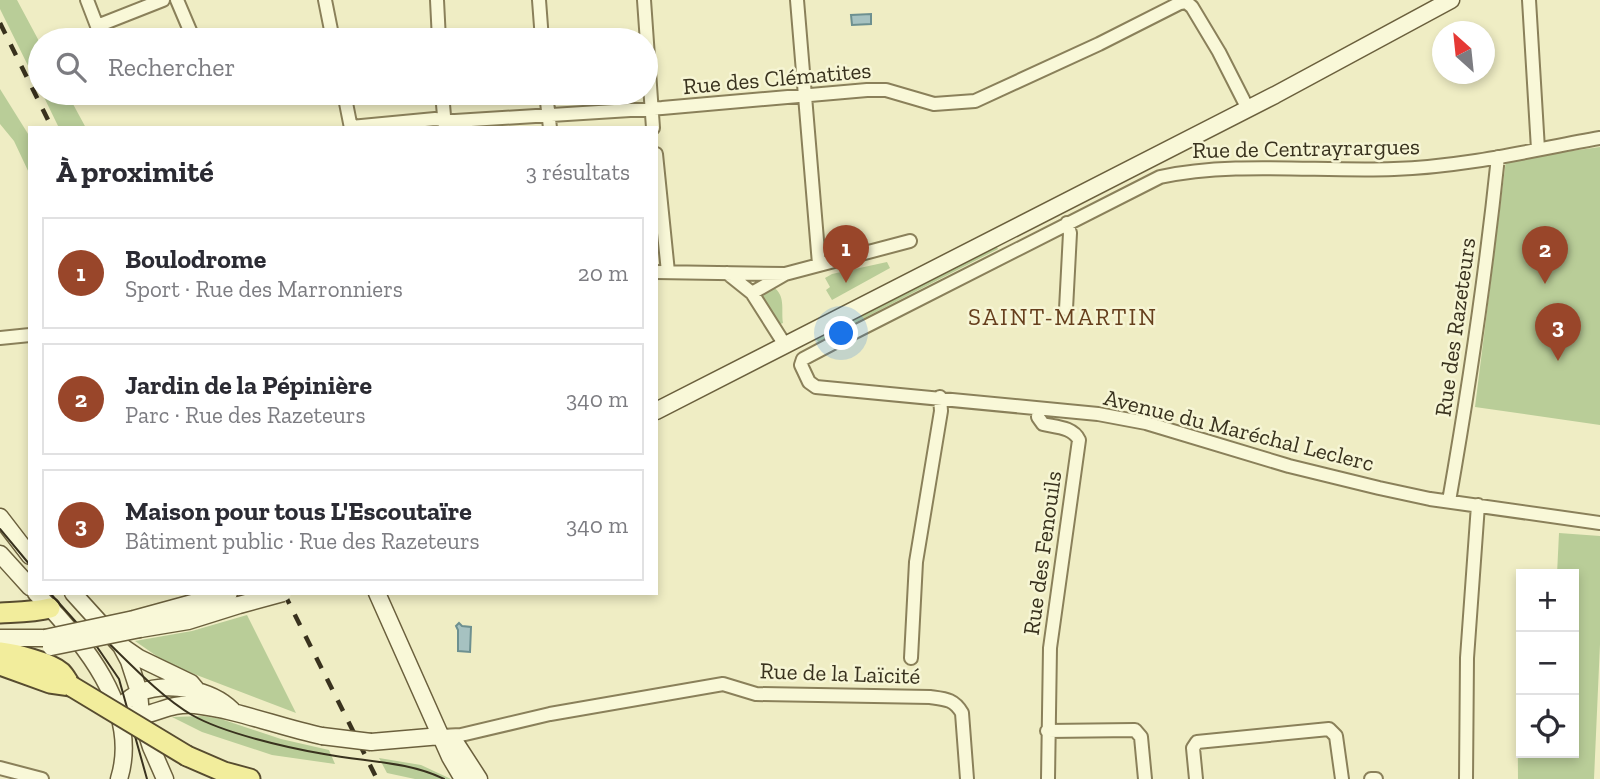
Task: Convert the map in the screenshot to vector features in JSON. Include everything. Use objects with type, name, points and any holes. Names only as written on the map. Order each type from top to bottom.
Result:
[{"type":"main road","points":[[0,613],[36,599]]},
{"type":"main road","points":[[0,652],[22,656],[48,674]]},
{"type":"main road","points":[[0,662],[48,674],[63,673],[71,687],[187,756],[224,772],[250,779]]},
{"type":"street","points":[[87,0],[97,26],[163,0]]},
{"type":"street","points":[[177,0],[189,28]]},
{"type":"street","points":[[325,0],[331,28]]},
{"type":"street","points":[[437,0],[438,28]]},
{"type":"street","points":[[539,0],[541,28]]},
{"type":"street","points":[[644,0],[646,28]]},
{"type":"street","points":[[797,0],[819,264]]},
{"type":"street","points":[[658,410],[1248,108],[1451,0]]},
{"type":"street","points":[[1530,0],[1538,149]]},
{"type":"street","name":"Rue des Clématites","points":[[362,126],[436,119],[444,124],[455,121],[652,109],[867,90],[886,90],[934,104],[975,101],[1186,2],[1192,7],[1219,52],[1248,108]]},
{"type":"street","points":[[346,105],[351,126]]},
{"type":"street","points":[[443,105],[444,124]]},
{"type":"street","points":[[547,105],[550,126]]},
{"type":"street","points":[[652,105],[653,126]]},
{"type":"street","name":"Rue de Centrayrargues","points":[[803,359],[1147,181],[1181,172],[1213,169],[1396,169],[1498,157],[1600,138]]},
{"type":"street","name":"Rue des Razeteurs","points":[[1449,501],[1477,331],[1498,157]]},
{"type":"street","points":[[658,193],[662,272],[785,274]]},
{"type":"street","points":[[1066,309],[1070,233],[1067,223]]},
{"type":"street","points":[[752,293],[785,274],[910,241]]},
{"type":"street","points":[[727,272],[752,293],[785,345]]},
{"type":"street","points":[[0,338],[28,335]]},
{"type":"street","name":"Avenue du Maréchal Leclerc","points":[[803,359],[804,374],[816,387],[1098,414],[1146,424],[1289,466],[1392,491],[1600,523]]},
{"type":"street","points":[[911,658],[916,562],[941,411],[940,397]]},
{"type":"street","name":"Rue des Fenouils","points":[[1038,409],[1042,424],[1075,432],[1079,440],[1050,648],[1047,731]]},
{"type":"street","points":[[1466,779],[1467,658],[1478,505]]},
{"type":"street","points":[[0,517],[28,553]]},
{"type":"street","points":[[0,554],[28,589]]},
{"type":"street","points":[[75,595],[121,646],[138,658],[191,683],[196,689]]},
{"type":"street","points":[[0,638],[48,642],[137,624],[188,621],[234,599],[267,595]]},
{"type":"street","points":[[378,595],[463,779]]},
{"type":"street","points":[[36,599],[100,672],[117,710],[126,748],[119,779]]},
{"type":"street","points":[[0,662],[22,656],[48,642]]},
{"type":"street","points":[[121,646],[139,692],[141,716],[151,747],[165,779]]},
{"type":"street","name":"Rue de la Laïcité","points":[[441,736],[461,735],[550,714],[723,684],[756,694],[930,697],[950,700],[962,713],[967,779]]},
{"type":"street","points":[[117,710],[139,692],[159,689],[196,689],[222,701],[232,710]]},
{"type":"street","points":[[117,710],[128,715],[141,716],[176,704],[232,710],[265,723],[322,736],[371,742],[441,736],[457,745],[479,779]]},
{"type":"street","points":[[1196,779],[1194,748],[1197,742],[1329,729],[1336,736],[1342,779]]},
{"type":"street","points":[[1048,779],[1047,731],[1135,730],[1141,737],[1145,779]]},
{"type":"street","points":[[0,768],[42,779]]},
{"type":"green space","points":[[0,0],[17,0],[32,28],[28,28],[28,66],[0,9]]},
{"type":"green space","points":[[0,89],[28,134],[28,171],[14,141],[0,124]]},
{"type":"green space","points":[[48,105],[74,105],[85,126],[58,126]]},
{"type":"green space","points":[[1600,147],[1600,425],[1475,407],[1506,160]]},
{"type":"green space","points":[[994,242],[998,249],[818,342],[814,334]]},
{"type":"green space","points":[[887,262],[890,268],[832,300],[826,290],[830,287],[825,278],[832,274]]},
{"type":"green space","points":[[773,287],[780,294],[782,303],[783,323],[776,326],[761,295]]},
{"type":"green space","points":[[1559,533],[1600,536],[1600,644],[1594,779],[1518,779],[1518,758],[1579,758],[1579,569],[1557,569]]},
{"type":"green space","points":[[247,615],[296,713],[168,664],[135,641],[192,631]]},
{"type":"green space","points":[[203,716],[329,750],[335,764],[272,755],[202,732],[172,717]]},
{"type":"green space","points":[[379,758],[421,765],[451,779],[415,779],[387,773]]},
{"type":"water","points":[[871,14],[871,24],[852,25],[851,15]]},
{"type":"water","points":[[459,623],[471,627],[470,652],[458,651],[456,626]]},
{"type":"tram line","points":[[0,529],[28,563]]},
{"type":"tram line","points":[[52,595],[93,641],[119,679],[147,779]]},
{"type":"tram line","points":[[95,630],[167,698],[205,722],[275,744],[339,757],[401,765],[444,779]]},
{"type":"railway","points":[[0,23],[28,80]]},
{"type":"railway","points":[[41,105],[51,126]]},
{"type":"railway","points":[[285,595],[377,779]]},
{"type":"place","name":"Boulodrome","points":[[846,283]]},
{"type":"place","name":"Jardin de la Pépinière","points":[[1545,284]]},
{"type":"place","name":"Maison pour tous L'Escoutaïre","points":[[1558,361]]},
{"type":"district","name":"SAINT-MARTIN","points":[[1063,316]]}]
